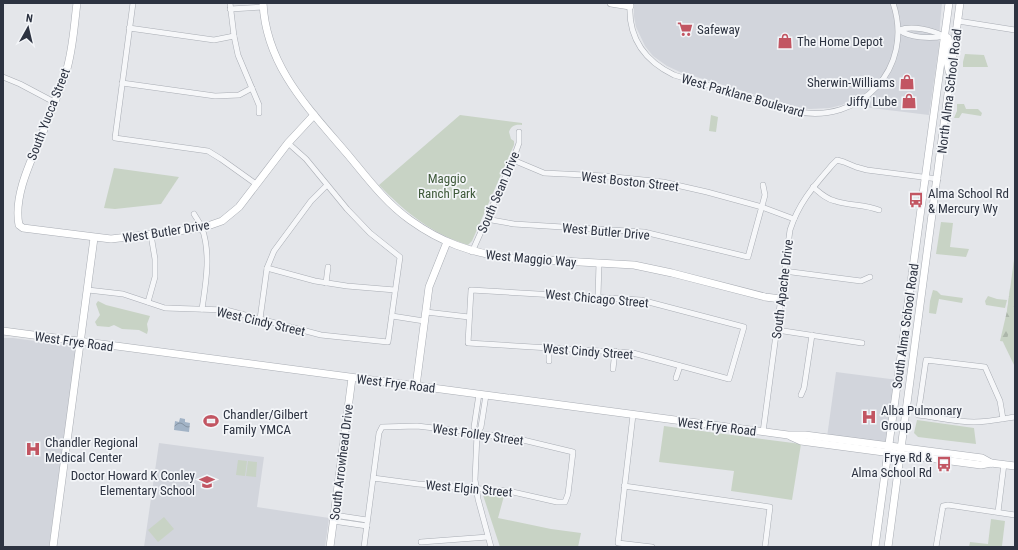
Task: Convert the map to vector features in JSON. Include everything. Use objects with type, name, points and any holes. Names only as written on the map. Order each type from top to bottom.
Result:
[{"type":"street","name":"South Yucca Street","points":[[19,225],[18,211],[26,174],[68,64],[77,3]]},
{"type":"street","points":[[132,3],[115,138],[208,151],[256,184]]},
{"type":"street","points":[[230,3],[238,55],[259,105],[260,113]]},
{"type":"street","points":[[611,3],[630,4]]},
{"type":"street","name":"West Parklane Boulevard","points":[[630,4],[629,17],[639,46],[652,61],[665,70],[674,75],[732,93],[794,111],[812,114],[842,110],[869,95],[881,82],[890,67],[897,46],[899,30],[897,15],[893,3]]},
{"type":"street","name":"North Alma School Road","points":[[925,177],[949,3]]},
{"type":"street","name":"North Alma School Road","points":[[938,179],[960,3]]},
{"type":"street","points":[[230,9],[264,5]]},
{"type":"street","name":"West Maggio Way","points":[[264,5],[270,42],[279,64],[294,90],[380,193],[411,221],[447,242],[472,252],[508,258],[634,265],[652,268],[754,295],[781,299]]},
{"type":"street","points":[[958,21],[1015,30]]},
{"type":"street","points":[[899,30],[905,27],[935,31],[948,38],[947,61],[950,79]]},
{"type":"street","points":[[129,28],[214,40],[234,36]]},
{"type":"street","points":[[3,77],[54,102]]},
{"type":"street","points":[[122,83],[215,96],[238,94],[252,88]]},
{"type":"street","name":"West Butler Drive","points":[[19,225],[27,229],[94,238],[118,239],[202,228],[222,221],[239,207],[288,143],[314,115]]},
{"type":"street","name":"South Sean Drive","points":[[472,252],[519,143],[519,132]]},
{"type":"street","points":[[288,143],[306,159],[347,209],[370,233],[400,257],[392,316],[424,321]]},
{"type":"street","name":"West Boston Street","points":[[512,160],[544,174],[605,176],[663,182],[707,192],[794,219]]},
{"type":"street","name":"South Apache Drive","points":[[763,432],[790,230],[806,196],[837,160],[856,168],[925,177]]},
{"type":"street","points":[[925,177],[938,179]]},
{"type":"street","name":"South Alma School Road","points":[[875,547],[925,177]]},
{"type":"street","name":"South Alma School Road","points":[[888,547],[938,179]]},
{"type":"street","points":[[260,319],[267,268],[274,251],[311,201],[327,184]]},
{"type":"street","points":[[762,208],[765,195],[763,185]]},
{"type":"street","points":[[813,187],[834,201],[868,206],[879,210]]},
{"type":"street","name":"West Butler Drive","points":[[486,219],[514,224],[644,232],[748,257],[762,208]]},
{"type":"street","points":[[194,214],[202,228],[206,252],[207,276],[202,308]]},
{"type":"street","points":[[148,302],[155,277],[155,259],[151,235]]},
{"type":"street","points":[[54,547],[94,238]]},
{"type":"street","points":[[416,386],[429,287],[447,242]]},
{"type":"street","points":[[598,296],[599,263]]},
{"type":"street","points":[[326,282],[328,266]]},
{"type":"street","points":[[267,268],[347,286],[395,290]]},
{"type":"street","points":[[784,271],[861,281],[870,277]]},
{"type":"street","name":"West Cindy Street","points":[[88,290],[123,294],[165,308],[202,308],[226,310],[321,334],[388,342],[392,316]]},
{"type":"street","name":"West Chicago Street","points":[[469,317],[471,290],[598,296],[641,300],[744,327],[729,379]]},
{"type":"street","points":[[426,312],[469,317]]},
{"type":"street","name":"West Cindy Street","points":[[469,317],[468,343],[633,353],[729,379]]},
{"type":"street","points":[[777,330],[862,343]]},
{"type":"street","name":"West Frye Road","points":[[3,331],[763,432],[788,435],[805,435],[901,450],[981,465],[991,463],[1015,466]]},
{"type":"street","points":[[801,395],[804,388],[812,335]]},
{"type":"street","points":[[549,348],[549,361]]},
{"type":"street","points":[[613,369],[615,351]]},
{"type":"street","points":[[1003,418],[1000,400],[985,367],[926,360],[918,415],[973,422],[1003,418],[1015,416]]},
{"type":"street","points":[[676,378],[680,366]]},
{"type":"street","name":"South Arrowhead Drive","points":[[330,547],[352,378]]},
{"type":"street","points":[[482,395],[482,427],[477,434],[475,466],[476,488],[491,547]]},
{"type":"street","points":[[633,415],[618,543],[652,547]]},
{"type":"street","name":"West Folley Street","points":[[373,478],[379,433],[382,427],[417,426],[523,440],[573,452],[568,494],[565,502]]},
{"type":"street","points":[[998,512],[1004,464]]},
{"type":"street","points":[[364,547],[373,478]]},
{"type":"street","name":"West Elgin Street","points":[[373,478],[418,484],[508,491],[557,502],[565,502]]},
{"type":"street","points":[[624,486],[770,507],[765,547]]},
{"type":"street","points":[[936,547],[942,506],[948,505],[1015,515]]},
{"type":"street","points":[[334,518],[367,523]]},
{"type":"street","points":[[421,542],[488,537]]},
{"type":"shaded area","points":[[634,3],[942,3],[939,46],[929,115],[863,107],[855,98],[842,105],[830,108],[799,108],[680,72],[667,66],[653,56],[645,46],[636,27]]},
{"type":"shaded area","name":"Chandler Regional Medical Center","points":[[3,338],[72,346],[76,349],[49,547],[3,547]]},
{"type":"shaded area","points":[[836,372],[898,380],[889,445],[827,437]]},
{"type":"shaded area","name":"Doctor Howard K Conley Elementary School","points":[[159,443],[264,457],[257,507],[329,518],[325,547],[144,547]]},
{"type":"green space","points":[[965,54],[984,55],[988,67],[963,67]]},
{"type":"green space","points":[[957,104],[964,104],[966,109],[978,109],[982,113],[981,116],[962,113],[959,118],[954,118],[957,111]]},
{"type":"green space","name":"Maggio Ranch Park","points":[[460,115],[522,123],[522,125],[512,127],[509,132],[511,139],[514,141],[514,145],[472,241],[468,245],[443,235],[420,221],[409,213],[379,185]]},
{"type":"green space","points":[[711,115],[718,117],[716,132],[709,131]]},
{"type":"green space","points":[[114,168],[179,177],[161,204],[115,209],[104,208]]},
{"type":"green space","points":[[941,222],[953,223],[950,247],[969,249],[966,257],[936,254]]},
{"type":"green space","points":[[1015,252],[1015,367],[1003,342]]},
{"type":"green space","points":[[1010,288],[1015,290],[1015,312],[1006,342],[1000,341],[1007,311]]},
{"type":"green space","points":[[933,290],[937,291],[941,295],[963,298],[962,303],[939,299],[936,314],[929,313]]},
{"type":"green space","points":[[988,296],[1007,300],[1005,308],[986,305],[985,301]]},
{"type":"green space","points":[[98,301],[106,305],[150,316],[147,324],[147,334],[139,330],[122,329],[114,325],[109,327],[97,326],[95,322],[100,315],[96,304]]},
{"type":"green space","points":[[917,420],[974,428],[976,444],[918,437],[914,433]]},
{"type":"green space","points":[[664,426],[801,444],[792,500],[731,491],[734,471],[659,462]]},
{"type":"green space","points":[[238,460],[247,461],[245,476],[236,475]]},
{"type":"green space","points":[[248,461],[257,462],[256,477],[246,476]]},
{"type":"green space","points":[[483,495],[504,496],[498,518],[551,529],[581,533],[578,547],[500,547]]},
{"type":"green space","points":[[164,517],[174,529],[158,542],[148,530]]},
{"type":"green space","points":[[991,519],[1005,521],[1002,546],[1009,547],[969,547],[970,542],[988,544]]},
{"type":"water","points":[[180,418],[185,419],[185,422],[190,423],[189,432],[174,430],[175,421],[179,422]]},
{"type":"place","name":"Safeway","points":[[685,29]]},
{"type":"place","name":"The Home Depot","points":[[785,41]]},
{"type":"place","name":"Sherwin-Williams","points":[[907,82]]},
{"type":"place","name":"Jiffy Lube","points":[[909,101]]},
{"type":"place","name":"Alma School Rd & Mercury Wy","points":[[916,200]]},
{"type":"place","name":"Alba Pulmonary Group","points":[[869,417]]},
{"type":"place","name":"Chandler/Gilbert Family YMCA","points":[[211,421]]},
{"type":"place","name":"Chandler Regional Medical Center","points":[[33,449]]},
{"type":"place","name":"Frye Rd & Alma School Rd","points":[[944,464]]},
{"type":"place","name":"Doctor Howard K Conley Elementary School","points":[[207,482]]}]
